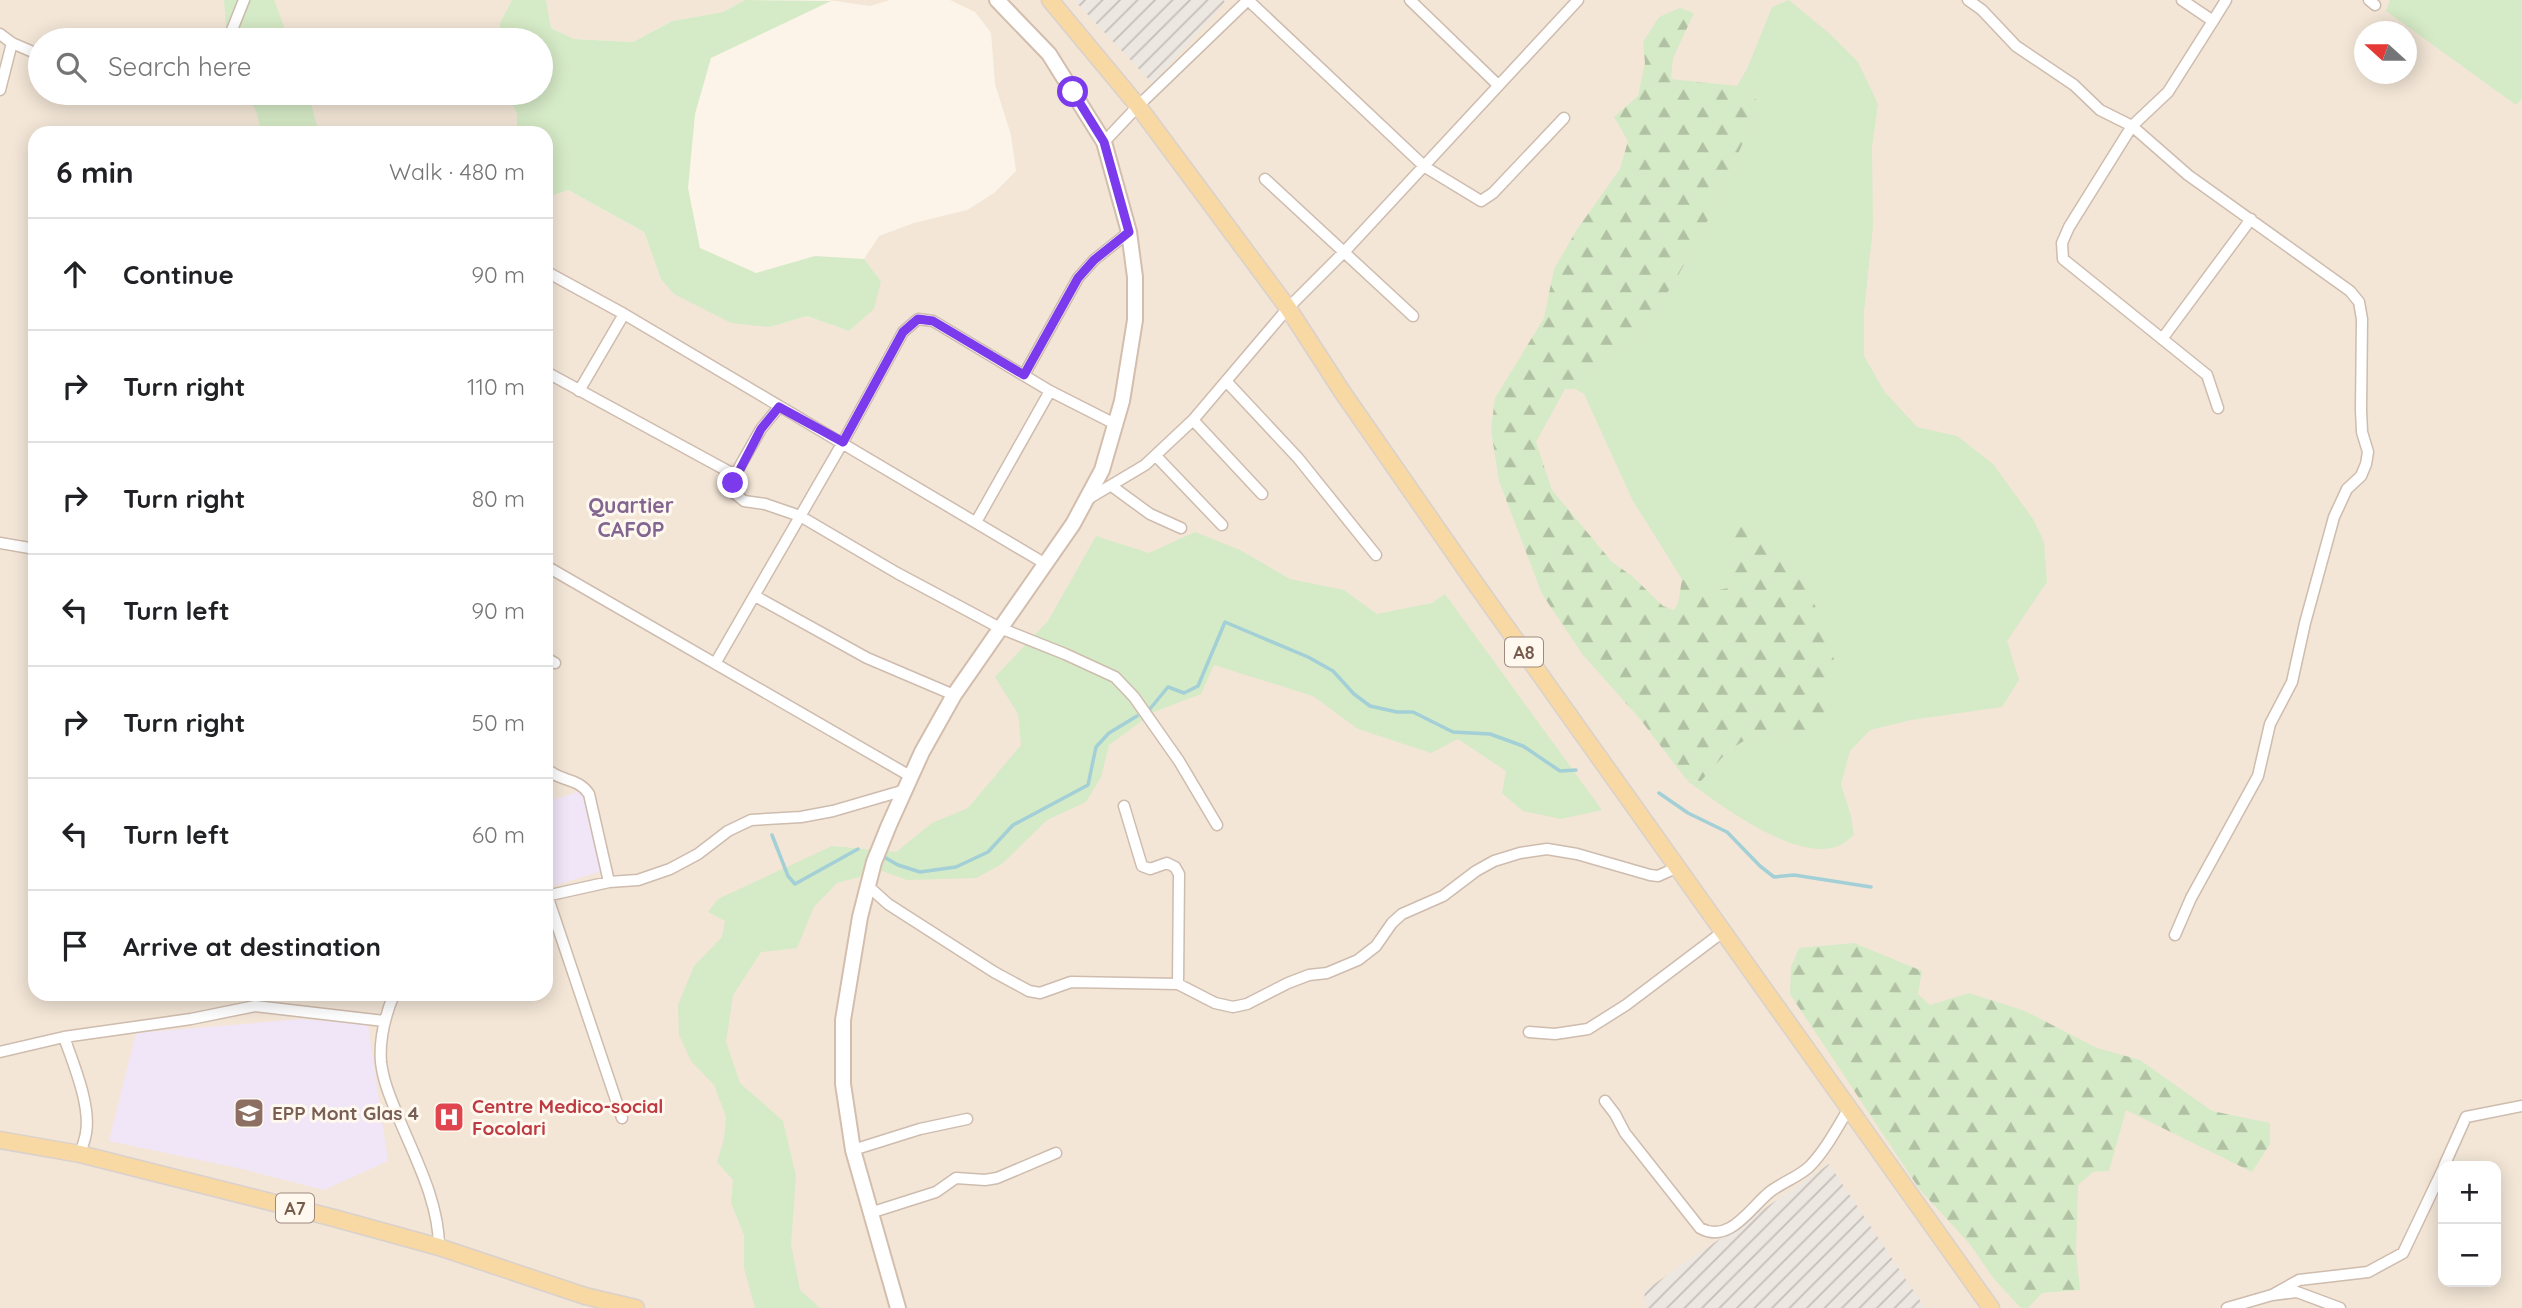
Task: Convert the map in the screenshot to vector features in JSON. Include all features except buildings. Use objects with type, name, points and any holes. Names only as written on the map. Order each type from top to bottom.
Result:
[{"type":"main road","name":"A8","points":[[1050,0],[1138,106],[1287,308],[1395,469],[1992,1308]]},
{"type":"main road","name":"A7","points":[[0,1140],[80,1154],[334,1217],[439,1247],[585,1296],[636,1308]]},
{"type":"main road","name":"A7","points":[[585,1296],[607,1308]]},
{"type":"street","points":[[233,28],[244,0]]},
{"type":"street","points":[[898,1308],[853,1150],[843,1084],[843,1020],[852,956],[868,886],[907,783],[954,695],[1088,499],[1102,470],[1117,425],[1135,320],[1135,277],[1129,232],[1104,142],[1045,49],[997,0]]},
{"type":"street","points":[[1104,142],[1248,0],[1425,167],[1481,201],[1493,192],[1564,118]]},
{"type":"street","points":[[1410,0],[1498,85]]},
{"type":"street","points":[[1088,499],[1113,486],[1156,456],[1193,420],[1287,308],[1425,167],[1578,0]]},
{"type":"street","points":[[1968,0],[1982,10],[2015,46],[2074,85],[2100,110],[2132,126],[2188,175],[2350,291],[2359,302],[2362,319],[2362,421],[2368,452],[2361,476],[2347,489],[2334,517],[2305,622],[2292,682],[2270,724],[2258,776],[2191,898],[2175,935]]},
{"type":"street","points":[[2182,0],[2213,21]]},
{"type":"street","points":[[2218,408],[2207,376],[2063,259],[2062,243],[2069,227],[2132,126],[2168,92],[2226,0]]},
{"type":"street","points":[[0,34],[12,44],[28,50]]},
{"type":"street","points":[[0,90],[12,44]]},
{"type":"street","points":[[1265,179],[1413,316]]},
{"type":"street","points":[[2162,339],[2251,219]]},
{"type":"street","points":[[1024,375],[1078,278],[1094,260],[1129,232]]},
{"type":"street","points":[[553,275],[843,442],[1044,564]]},
{"type":"street","points":[[579,391],[624,314]]},
{"type":"street","points":[[716,662],[903,332],[918,319],[933,321],[1050,391],[1117,425]]},
{"type":"street","points":[[553,376],[735,475]]},
{"type":"street","points":[[1226,381],[1298,458],[1376,555]]},
{"type":"street","points":[[976,522],[1050,391]]},
{"type":"street","points":[[779,407],[761,429],[735,475],[733,492],[737,497],[744,501],[765,503],[800,516],[897,573],[1000,628],[1065,653],[1115,677],[1134,697],[1179,761],[1217,825]]},
{"type":"street","points":[[1193,420],[1262,494]]},
{"type":"street","points":[[1156,456],[1222,525]]},
{"type":"street","points":[[1113,486],[1150,514],[1181,528]]},
{"type":"street","points":[[0,542],[28,548]]},
{"type":"street","points":[[553,570],[716,662],[907,783]]},
{"type":"street","points":[[755,596],[867,658],[954,695]]},
{"type":"street","points":[[553,773],[559,778],[574,780],[590,794],[609,882]]},
{"type":"street","points":[[553,895],[609,882],[638,880],[670,869],[698,854],[728,831],[751,820],[788,819],[833,811],[907,783]]},
{"type":"street","points":[[1124,806],[1142,866],[1150,869],[1167,863],[1175,867],[1179,874],[1178,984]]},
{"type":"street","points":[[868,886],[900,912],[1029,991],[1040,993],[1070,982],[1178,984],[1215,1003],[1233,1007],[1247,1004],[1309,975],[1327,973],[1359,960],[1376,946],[1402,914],[1443,896],[1485,866],[1520,853],[1547,849],[1577,854],[1658,876],[1678,867]]},
{"type":"street","points":[[553,914],[622,1118]]},
{"type":"street","points":[[1530,1032],[1555,1034],[1588,1029],[1626,1005],[1724,931]]},
{"type":"street","points":[[391,1001],[384,1021],[381,1062],[386,1086],[432,1203],[439,1230],[439,1247]]},
{"type":"street","points":[[0,1052],[64,1037],[191,1019],[255,1006],[384,1021]]},
{"type":"street","points":[[64,1037],[79,1079],[86,1114],[87,1131],[80,1154]]},
{"type":"street","points":[[1605,1101],[1625,1133],[1700,1228],[1714,1234],[1751,1213],[1770,1191],[1807,1169],[1849,1108]]},
{"type":"street","points":[[2447,1161],[2466,1117],[2522,1106]]},
{"type":"street","points":[[853,1150],[920,1129],[967,1119]]},
{"type":"street","points":[[870,1213],[936,1192],[956,1178],[997,1178],[1056,1153]]},
{"type":"street","points":[[2272,1295],[2299,1280],[2368,1272],[2403,1253],[2438,1180]]},
{"type":"street","points":[[2227,1308],[2272,1295],[2297,1292],[2340,1308]]},
{"type":"shaded area","points":[[0,0],[512,0],[499,28],[28,28],[28,105],[513,105],[517,114],[517,126],[28,126],[28,1001],[553,1001],[553,195],[568,190],[644,232],[661,279],[770,327],[807,316],[849,331],[881,281],[864,259],[879,236],[914,223],[967,210],[994,193],[1016,171],[1011,135],[995,84],[991,33],[975,12],[950,0],[2522,0],[2522,1308],[0,1308]]},
{"type":"shaded area","points":[[546,0],[745,0],[723,12],[672,21],[633,42],[574,39],[551,28]]},
{"type":"shaded area","points":[[829,0],[890,0],[870,6]]},
{"type":"shaded area","points":[[1074,0],[1223,0],[1225,2],[1153,84]]},
{"type":"shaded area","points":[[584,790],[602,871],[553,886],[553,800]]},
{"type":"shaded area","name":"EPP Mont Glas 4","points":[[302,1019],[368,1025],[388,1161],[324,1190],[238,1168],[109,1141],[136,1033]]},
{"type":"shaded area","points":[[1829,1164],[1925,1308],[1646,1308],[1644,1291]]},
{"type":"green space","points":[[224,0],[274,0],[284,28],[226,28]]},
{"type":"green space","points":[[512,0],[546,0],[551,28],[499,28]]},
{"type":"green space","points":[[745,0],[831,1],[711,58],[695,114],[688,188],[700,248],[756,273],[815,256],[864,259],[881,281],[874,309],[849,331],[807,316],[770,327],[731,323],[674,294],[661,279],[644,232],[568,190],[553,195],[553,126],[517,126],[517,114],[513,105],[553,105],[553,29],[574,39],[633,42],[672,21],[723,12]]},
{"type":"green space","points":[[1789,0],[1858,62],[1878,104],[1872,147],[1873,227],[1864,311],[1864,356],[1884,391],[1917,427],[1957,436],[1993,464],[2033,519],[2044,542],[2047,582],[2007,641],[2019,680],[2002,707],[1911,720],[1870,730],[1850,751],[1841,784],[1854,835],[1841,845],[1823,849],[1803,847],[1760,829],[1686,780],[1701,781],[1728,751],[1761,730],[1791,739],[1836,665],[1824,635],[1733,562],[1728,588],[1705,594],[1682,579],[1633,501],[1584,394],[1575,389],[1597,364],[1634,341],[1674,283],[1707,222],[1761,103],[1737,86],[1747,69],[1772,7]]},
{"type":"green space","points":[[2390,0],[2522,0],[2522,98],[2516,105],[2417,33],[2417,21],[2400,21],[2386,11]]},
{"type":"green space","points":[[1680,8],[1694,13],[1673,58],[1671,79],[1737,86],[1761,103],[1707,222],[1674,283],[1634,341],[1597,364],[1575,389],[1565,389],[1536,442],[1552,490],[1612,562],[1632,576],[1663,606],[1674,610],[1678,604],[1682,579],[1705,593],[1728,588],[1733,562],[1718,536],[1736,517],[1756,526],[1808,586],[1836,665],[1827,722],[1791,739],[1761,730],[1728,751],[1701,781],[1686,779],[1640,719],[1583,655],[1542,594],[1499,481],[1491,430],[1495,398],[1544,318],[1554,269],[1576,231],[1620,169],[1628,141],[1614,117],[1638,96],[1645,63],[1643,42],[1659,17]]},
{"type":"green space","points":[[253,105],[311,105],[317,126],[260,126]]},
{"type":"green space","points":[[1195,532],[1240,550],[1290,579],[1344,590],[1377,614],[1432,603],[1445,594],[1602,810],[1561,819],[1523,811],[1502,793],[1506,771],[1458,739],[1431,753],[1358,729],[1313,696],[1214,665],[1201,694],[1154,712],[1109,745],[1101,777],[1086,802],[1047,820],[1002,864],[976,878],[907,880],[882,871],[837,883],[814,907],[797,948],[761,952],[733,995],[726,1042],[740,1083],[783,1121],[796,1176],[791,1244],[800,1290],[820,1308],[755,1308],[744,1268],[744,1235],[731,1203],[733,1180],[717,1162],[724,1139],[726,1117],[714,1085],[691,1061],[679,1035],[678,1005],[694,966],[722,937],[725,921],[708,912],[718,899],[832,846],[896,852],[932,823],[968,808],[1021,745],[1018,714],[995,677],[1048,621],[1096,536],[1149,553]]},
{"type":"green space","points":[[1854,943],[1922,971],[1918,994],[1930,1005],[1969,993],[2025,1011],[2097,1048],[2140,1060],[2212,1111],[2270,1123],[2270,1144],[2252,1172],[2126,1110],[2109,1171],[2093,1172],[2078,1185],[2076,1252],[2080,1290],[2042,1293],[2028,1308],[2021,1308],[1994,1279],[1969,1243],[1920,1190],[1790,994],[1791,967],[1799,948]]},
{"type":"waterway","points":[[1149,710],[1168,687],[1184,693],[1198,686],[1225,622],[1308,657],[1333,671],[1354,694],[1370,706],[1397,712],[1413,712],[1453,732],[1490,734],[1523,746],[1560,771],[1576,770]]},
{"type":"waterway","points":[[884,857],[920,872],[956,867],[988,852],[1013,825],[1088,785],[1096,747],[1109,733],[1137,716]]},
{"type":"waterway","points":[[1659,793],[1688,813],[1727,832],[1774,877],[1794,875],[1871,887]]},
{"type":"waterway","points":[[772,835],[788,876],[795,884],[858,849]]},
{"type":"place","name":"EPP Mont Glas 4","points":[[249,1113]]},
{"type":"place","name":"Centre Medico-social Focolari","points":[[449,1117]]},
{"type":"district","name":"Quartier CAFOP","points":[[631,517]]},
{"type":"route","points":[[733,483],[754,440],[779,407],[843,442],[903,332],[918,319],[933,321],[1024,375],[1078,278],[1094,260],[1129,232],[1104,142],[1073,92]]}]
